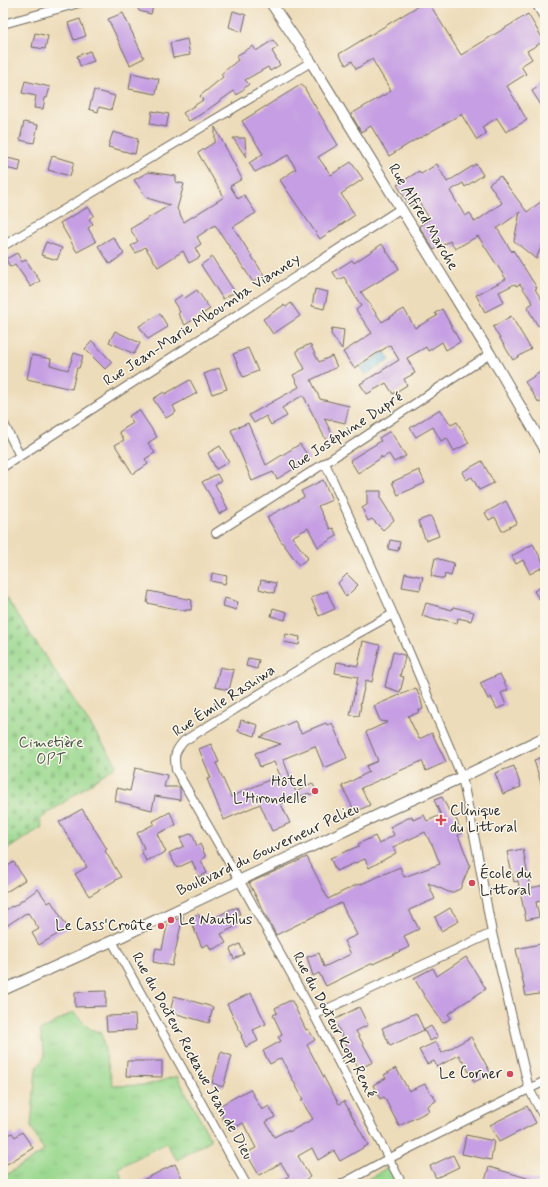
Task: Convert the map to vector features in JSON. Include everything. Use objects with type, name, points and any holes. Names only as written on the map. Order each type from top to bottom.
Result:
[{"type":"main road","points":[[538,3],[545,15]]},
{"type":"street","points":[[3,24],[65,5],[79,3]]},
{"type":"street","name":"Rue Alfred Marche","points":[[271,3],[311,62],[490,354],[545,449]]},
{"type":"street","points":[[3,246],[311,62]]},
{"type":"street","name":"Rue Jean-Marie Mboumba Vianney","points":[[3,467],[400,208]]},
{"type":"street","name":"Rue Joséphine Dupré","points":[[216,533],[490,354]]},
{"type":"street","points":[[3,422],[20,456]]},
{"type":"street","points":[[325,463],[393,614],[462,777],[492,933],[529,1089],[545,1118]]},
{"type":"street","name":"Rue Émile Rashiwa","points":[[239,880],[176,770],[174,760],[176,750],[184,741],[346,640],[393,614]]},
{"type":"street","name":"Boulevard du Gouverneur Pelieu","points":[[3,990],[112,941],[545,737]]},
{"type":"street","name":"Rue du Docteur Kopp René","points":[[239,880],[314,1015],[402,1184]]},
{"type":"street","points":[[314,1015],[492,933]]},
{"type":"street","name":"Rue du Docteur Reckawe Jean de Dieu","points":[[112,941],[246,1184]]},
{"type":"street","points":[[342,1184],[388,1159],[545,1081]]},
{"type":"green space","name":"Cimetière OPT","points":[[3,593],[117,765],[40,819],[42,827],[3,852]]},
{"type":"green space","points":[[73,1012],[90,1029],[101,1033],[113,1086],[147,1085],[177,1076],[211,1140],[177,1160],[166,1143],[118,1168],[125,1184],[3,1184],[3,1177],[44,1151],[31,1127],[36,1069],[45,1056],[40,1031]]},
{"type":"green space","points":[[393,1164],[404,1184],[360,1184]]},
{"type":"water","points":[[385,352],[390,360],[365,375],[360,368]]},
{"type":"building","points":[[136,3],[154,3],[151,14],[139,11]]},
{"type":"building","points":[[423,3],[429,3],[461,55],[528,14],[544,41],[527,51],[532,59],[521,66],[526,74],[507,86],[527,120],[506,132],[497,118],[482,127],[486,134],[477,140],[461,114],[389,156],[371,126],[361,132],[351,114],[391,91],[372,59],[356,69],[352,61],[346,65],[339,54]]},
{"type":"building","points":[[233,11],[246,15],[242,32],[229,27]]},
{"type":"building","points":[[123,13],[144,58],[130,65],[108,19]]},
{"type":"building","points":[[80,19],[86,36],[74,40],[68,23]]},
{"type":"building","points":[[35,33],[48,36],[45,49],[32,47]]},
{"type":"building","points":[[187,39],[190,55],[173,58],[170,43]]},
{"type":"building","points":[[273,40],[278,47],[272,51],[280,65],[270,71],[268,67],[245,80],[249,84],[237,95],[234,91],[189,121],[183,113],[203,100],[200,96],[223,77],[221,74],[238,60],[236,56],[253,46],[256,51]]},
{"type":"building","points":[[90,51],[94,61],[80,66],[77,56]]},
{"type":"building","points":[[132,73],[159,79],[156,94],[129,89]]},
{"type":"building","points":[[25,81],[50,87],[47,98],[45,98],[43,109],[34,108],[36,96],[22,93]]},
{"type":"building","points":[[545,82],[545,111],[532,91]]},
{"type":"building","points":[[302,84],[338,145],[318,157],[331,175],[351,162],[363,179],[341,194],[355,215],[320,239],[280,180],[296,169],[288,155],[255,172],[249,163],[263,154],[242,121]]},
{"type":"building","points":[[94,90],[115,96],[111,110],[99,107],[98,112],[89,109]]},
{"type":"building","points":[[152,111],[169,114],[166,127],[150,124]]},
{"type":"building","points":[[24,122],[38,125],[34,143],[20,140]]},
{"type":"building","points":[[215,127],[242,179],[230,186],[238,199],[244,195],[256,213],[233,227],[264,275],[253,282],[215,225],[197,237],[201,244],[195,248],[200,257],[189,263],[183,251],[158,267],[145,247],[136,253],[131,246],[138,241],[130,229],[170,205],[147,198],[134,180],[148,172],[176,176],[176,182],[184,184],[177,209],[184,222],[224,197],[198,153],[215,142]]},
{"type":"building","points":[[113,132],[138,139],[135,154],[108,147]]},
{"type":"building","points":[[233,138],[245,138],[246,157]]},
{"type":"building","points":[[52,156],[74,162],[70,176],[48,170]]},
{"type":"building","points":[[7,158],[21,161],[19,171],[5,168]]},
{"type":"building","points":[[437,164],[447,182],[476,164],[483,175],[465,187],[463,183],[450,191],[465,216],[470,213],[475,222],[502,203],[489,184],[500,176],[527,212],[545,199],[545,238],[536,259],[514,241],[520,212],[497,228],[537,288],[535,289],[545,305],[545,322],[538,326],[527,307],[533,303],[520,284],[516,286],[515,284],[499,292],[504,302],[485,312],[476,295],[506,279],[478,236],[455,249],[450,241],[434,250],[419,226],[430,219],[418,201],[410,206],[397,185],[419,171],[421,174]]},
{"type":"building","points":[[88,207],[94,215],[89,219],[93,224],[88,228],[96,242],[77,252],[60,223]]},
{"type":"building","points":[[113,237],[124,254],[110,264],[98,246]]},
{"type":"building","points":[[46,242],[62,248],[57,260],[41,255]]},
{"type":"building","points":[[382,244],[399,269],[361,292],[382,322],[404,309],[415,328],[437,316],[435,313],[442,309],[460,342],[446,350],[442,342],[428,351],[426,347],[407,358],[415,373],[404,379],[407,385],[393,394],[386,383],[367,394],[360,384],[399,360],[390,345],[354,368],[343,352],[372,333],[356,310],[361,306],[344,277],[338,280],[333,272],[352,260],[354,263]]},
{"type":"building","points":[[17,253],[22,262],[26,260],[40,281],[31,287],[15,264],[10,267],[6,259]]},
{"type":"building","points":[[212,257],[235,292],[223,299],[201,265]]},
{"type":"building","points":[[315,289],[328,292],[324,309],[312,306]]},
{"type":"building","points":[[197,290],[210,309],[185,325],[178,314],[180,312],[173,301],[182,295],[185,298]]},
{"type":"building","points":[[291,303],[300,316],[273,334],[263,319],[284,305],[286,307]]},
{"type":"building","points":[[160,314],[168,327],[148,339],[139,326]]},
{"type":"building","points":[[511,316],[531,349],[513,360],[493,327]]},
{"type":"building","points":[[332,328],[344,330],[342,349],[331,334]]},
{"type":"building","points":[[115,331],[140,343],[134,354],[109,342]]},
{"type":"building","points":[[92,341],[112,362],[105,369],[85,349]]},
{"type":"building","points":[[310,344],[319,362],[332,356],[337,367],[311,380],[320,399],[349,406],[345,423],[324,418],[335,440],[328,444],[303,395],[282,408],[287,416],[271,425],[266,416],[254,423],[249,415],[299,387],[293,375],[305,369],[296,351]]},
{"type":"building","points":[[248,348],[258,371],[243,377],[233,354]]},
{"type":"building","points":[[74,353],[83,356],[79,368],[77,368],[72,389],[27,379],[32,355],[51,359],[50,365],[68,370]]},
{"type":"building","points":[[219,368],[227,389],[212,394],[204,374]]},
{"type":"building","points":[[545,369],[545,400],[539,403],[525,382]]},
{"type":"building","points":[[190,380],[197,393],[173,406],[176,412],[166,418],[153,399],[164,392],[165,394]]},
{"type":"building","points":[[440,409],[451,425],[457,422],[469,443],[454,451],[447,438],[441,441],[433,427],[416,437],[410,428]]},
{"type":"building","points":[[139,410],[157,437],[148,443],[155,453],[145,459],[148,464],[133,474],[115,445],[124,440],[119,432],[133,423],[129,416]]},
{"type":"building","points":[[248,423],[266,465],[300,444],[310,459],[277,479],[273,472],[252,481],[231,430]]},
{"type":"building","points":[[390,431],[406,456],[394,462],[389,454],[382,458],[381,456],[381,458],[358,473],[350,460],[381,441],[379,438]]},
{"type":"building","points":[[220,446],[229,462],[216,469],[208,453]]},
{"type":"building","points":[[482,461],[494,483],[479,490],[472,477],[466,480],[462,472]]},
{"type":"building","points":[[419,470],[425,483],[398,495],[392,482]]},
{"type":"building","points":[[217,474],[221,481],[215,484],[228,509],[219,514],[202,482]]},
{"type":"building","points":[[323,480],[332,500],[318,506],[330,529],[333,528],[337,536],[318,547],[308,528],[292,537],[308,558],[299,565],[281,541],[267,517],[304,497],[301,491]]},
{"type":"building","points":[[367,491],[381,491],[381,499],[394,520],[383,530],[372,519],[368,521],[362,508],[367,505]]},
{"type":"building","points":[[506,501],[517,523],[502,531],[495,517],[489,520],[485,513]]},
{"type":"building","points":[[431,516],[439,536],[426,541],[418,521]]},
{"type":"building","points":[[390,540],[400,542],[398,551],[388,549]]},
{"type":"building","points":[[533,544],[545,566],[530,574],[523,560],[516,564],[512,556]]},
{"type":"building","points":[[435,558],[454,563],[451,576],[445,574],[444,579],[431,576]]},
{"type":"building","points":[[212,573],[227,576],[225,584],[211,581]]},
{"type":"building","points":[[405,573],[423,577],[420,590],[402,587]]},
{"type":"building","points":[[347,574],[358,585],[346,597],[338,583]]},
{"type":"building","points":[[261,580],[276,583],[274,593],[259,589]]},
{"type":"building","points":[[545,585],[545,595],[539,599],[534,591]]},
{"type":"building","points":[[149,591],[192,600],[191,610],[186,611],[147,603]]},
{"type":"building","points":[[327,591],[335,609],[319,616],[311,598]]},
{"type":"building","points":[[225,598],[238,602],[236,610],[223,606]]},
{"type":"building","points":[[426,603],[452,610],[453,607],[474,612],[471,621],[458,618],[457,623],[439,619],[439,621],[422,616]]},
{"type":"building","points":[[273,608],[287,612],[285,620],[271,616]]},
{"type":"building","points":[[286,634],[300,637],[299,645],[284,642]]},
{"type":"building","points":[[363,641],[380,645],[372,682],[366,680],[359,716],[350,715],[358,677],[335,673],[337,662],[358,666]]},
{"type":"building","points":[[393,652],[404,655],[405,657],[400,676],[404,677],[400,692],[385,687]]},
{"type":"building","points":[[248,658],[259,660],[257,669],[246,666]]},
{"type":"building","points":[[220,667],[234,670],[229,690],[215,687]]},
{"type":"building","points":[[500,674],[508,690],[501,693],[506,705],[497,709],[491,697],[488,699],[480,683]]},
{"type":"building","points":[[416,688],[423,709],[418,711],[418,713],[408,716],[419,739],[432,733],[446,762],[426,771],[422,761],[361,788],[370,805],[355,812],[342,786],[369,772],[366,766],[378,761],[366,732],[388,722],[380,721],[374,706]]},
{"type":"building","points":[[241,720],[258,725],[255,736],[238,731]]},
{"type":"building","points":[[295,721],[301,733],[326,723],[327,725],[332,723],[347,758],[324,768],[315,746],[283,759],[296,792],[312,783],[317,791],[310,795],[309,793],[281,804],[290,823],[272,831],[260,804],[224,820],[207,779],[211,778],[199,749],[211,744],[219,762],[216,763],[231,797],[280,775],[274,762],[260,767],[255,753],[281,744],[260,737]]},
{"type":"building","points":[[545,756],[545,790],[543,790],[534,760]]},
{"type":"building","points":[[514,766],[521,787],[503,794],[495,773]]},
{"type":"building","points":[[135,768],[167,775],[164,787],[180,787],[180,800],[155,796],[152,810],[115,801],[117,788],[130,791]]},
{"type":"building","points":[[442,797],[450,813],[453,812],[462,833],[458,835],[470,865],[460,889],[451,893],[428,883],[435,899],[409,910],[419,929],[404,936],[409,947],[326,986],[319,973],[313,976],[307,957],[319,953],[324,967],[351,954],[344,941],[357,935],[341,903],[276,935],[249,883],[307,857],[328,899],[358,884],[359,885],[400,867],[404,877],[440,864],[432,844],[425,832],[393,847],[396,853],[369,868],[365,859],[336,871],[330,858],[359,846],[358,844],[375,836],[379,844],[394,835],[390,827],[412,816],[413,820],[424,815],[427,821],[441,815],[434,800]]},
{"type":"building","points":[[82,809],[107,849],[105,851],[121,877],[89,896],[75,874],[87,867],[59,822]]},
{"type":"building","points":[[170,812],[176,825],[157,834],[166,852],[146,861],[141,850],[144,848],[137,833],[154,824],[153,821]]},
{"type":"building","points":[[192,833],[197,846],[200,844],[206,857],[201,860],[207,873],[199,877],[192,861],[177,868],[169,853],[184,846],[180,838]]},
{"type":"building","points":[[523,849],[530,888],[544,885],[545,890],[545,900],[536,902],[539,917],[526,920],[518,881],[514,882],[507,852]]},
{"type":"building","points":[[14,862],[25,880],[3,894],[3,869]]},
{"type":"building","points":[[38,889],[48,903],[51,901],[68,928],[39,945],[32,933],[39,929],[28,913],[3,928],[3,912],[12,906],[13,907]]},
{"type":"building","points":[[237,907],[240,914],[236,916],[240,924],[221,934],[226,943],[211,950],[208,944],[202,947],[189,918],[198,914],[203,924]]},
{"type":"building","points":[[450,908],[459,921],[441,931],[435,917]]},
{"type":"building","points":[[183,916],[172,966],[153,962],[156,948],[162,949],[168,922]]},
{"type":"building","points":[[545,943],[545,993],[526,996],[516,949]]},
{"type":"building","points":[[240,944],[244,954],[234,959],[230,949]]},
{"type":"building","points":[[466,957],[486,989],[448,1014],[451,1018],[443,1023],[414,978],[433,968],[437,976]]},
{"type":"building","points":[[106,991],[106,1006],[75,1007],[75,992]]},
{"type":"building","points":[[251,993],[266,1024],[253,1030],[258,1041],[246,1047],[227,1004]]},
{"type":"building","points":[[174,996],[213,1007],[209,1023],[170,1012]]},
{"type":"building","points":[[292,1001],[306,1030],[308,1029],[315,1040],[307,1045],[328,1085],[339,1104],[344,1101],[368,1145],[340,1161],[334,1151],[318,1160],[312,1148],[298,1156],[310,1177],[297,1184],[276,1184],[289,1176],[281,1163],[259,1175],[246,1153],[256,1148],[243,1123],[229,1131],[222,1117],[223,1116],[219,1106],[250,1089],[262,1110],[269,1106],[275,1117],[266,1122],[274,1137],[288,1130],[289,1132],[313,1119],[301,1100],[303,1099],[281,1058],[270,1064],[263,1051],[281,1041],[278,1037],[282,1034],[273,1015],[277,1013],[275,1008]]},
{"type":"building","points":[[359,1007],[368,1025],[356,1031],[373,1062],[359,1069],[334,1020]]},
{"type":"building","points":[[416,1013],[424,1030],[390,1046],[382,1028]]},
{"type":"building","points":[[135,1015],[136,1030],[107,1031],[106,1016]]},
{"type":"building","points":[[431,1026],[438,1037],[430,1041],[424,1030]]},
{"type":"building","points":[[471,1037],[491,1074],[474,1082],[459,1055],[437,1067],[434,1061],[427,1064],[419,1050],[436,1042],[442,1053]]},
{"type":"building","points":[[221,1052],[232,1056],[223,1087],[212,1083]]},
{"type":"building","points":[[127,1061],[162,1061],[162,1077],[126,1076]]},
{"type":"building","points":[[396,1068],[409,1091],[425,1084],[431,1094],[433,1094],[436,1101],[427,1106],[429,1111],[399,1126],[384,1097],[380,1099],[373,1085],[386,1078],[384,1075]]},
{"type":"building","points":[[527,1106],[536,1123],[499,1142],[490,1125]]},
{"type":"building","points":[[22,1132],[33,1148],[7,1164],[3,1158],[3,1139],[12,1133],[15,1137]]},
{"type":"building","points":[[466,1135],[494,1141],[491,1160],[462,1154]]},
{"type":"building","points":[[453,1155],[459,1167],[436,1178],[430,1166]]},
{"type":"building","points":[[175,1164],[182,1178],[170,1184],[135,1184]]},
{"type":"building","points":[[489,1167],[541,1182],[541,1184],[484,1184]]},
{"type":"place","name":"Hôtel L'Hirondelle","points":[[315,791]]},
{"type":"place","name":"Clinique du Littoral","points":[[441,820]]},
{"type":"place","name":"École du Littoral","points":[[472,883]]},
{"type":"place","name":"Le Nautilus","points":[[171,920]]},
{"type":"place","name":"Le Cass'Croûte","points":[[161,926]]},
{"type":"place","name":"Le Corner","points":[[510,1074]]}]
